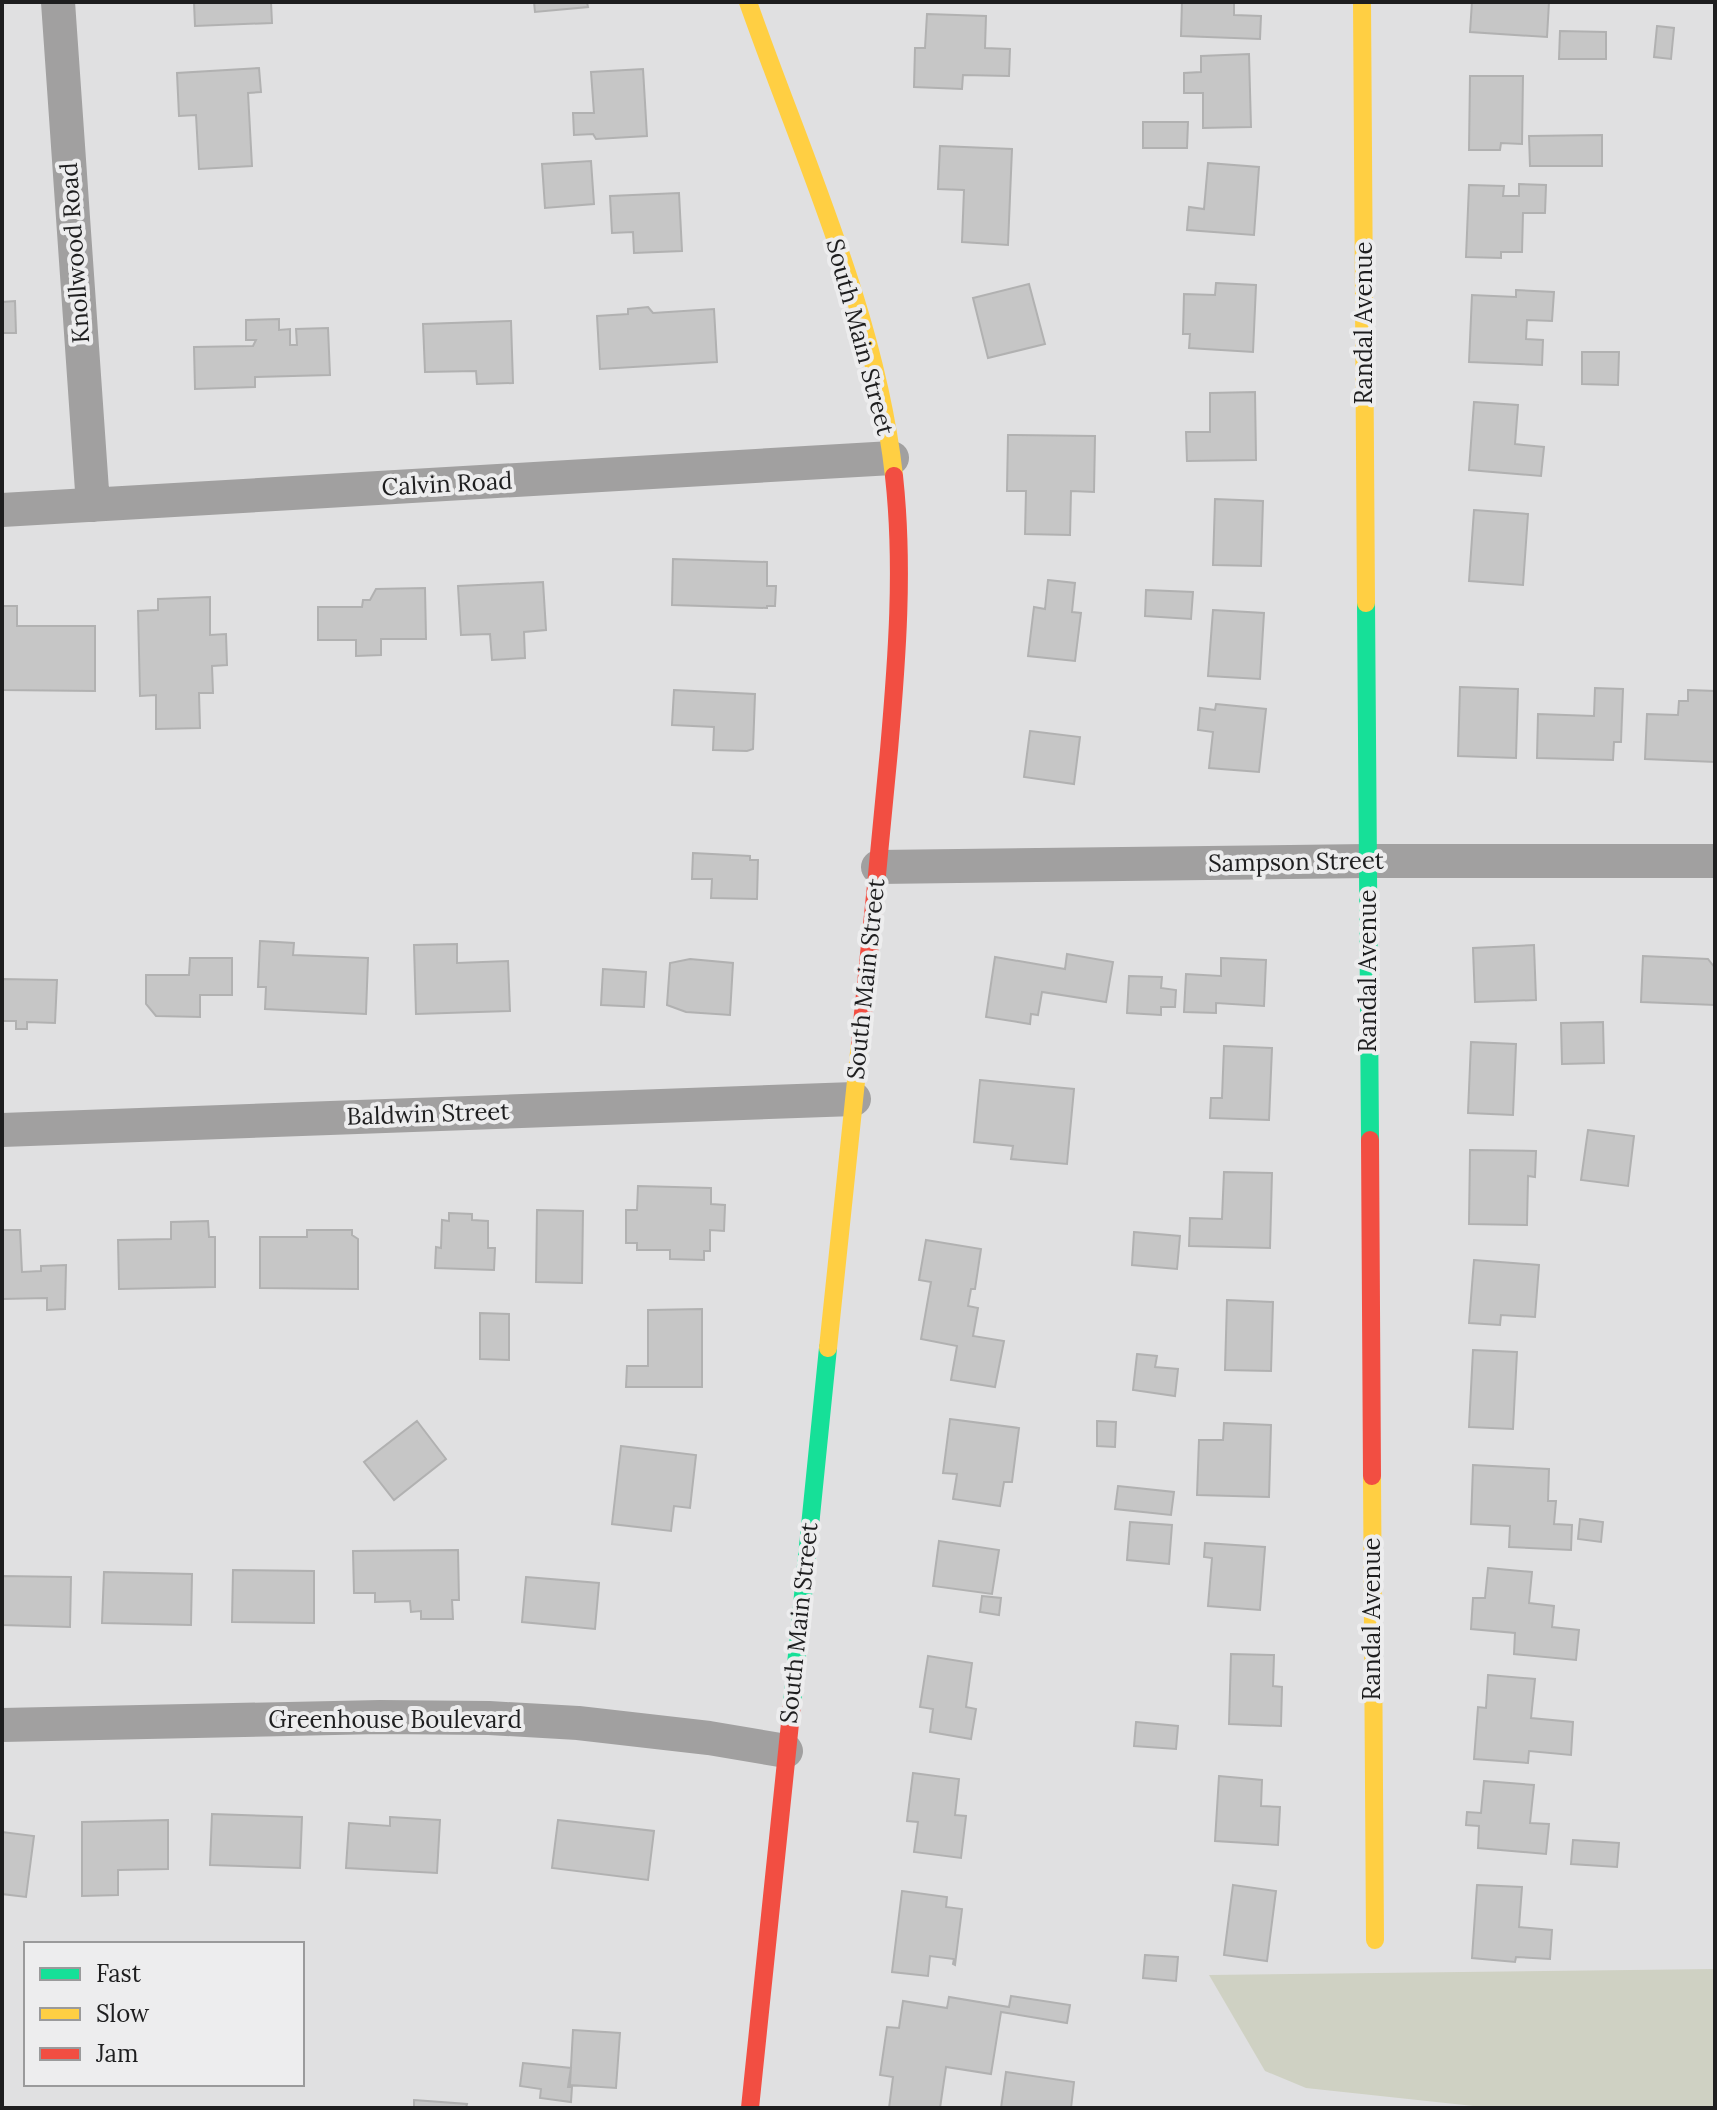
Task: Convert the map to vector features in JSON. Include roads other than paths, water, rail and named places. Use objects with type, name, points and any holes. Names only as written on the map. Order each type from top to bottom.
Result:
[{"type":"street","name":"Knollwood Road","points":[[58,2],[93,505]]},
{"type":"street","name":"South Main Street","points":[[748,2],[831,231],[877,380],[892,458],[900,548],[899,623],[878,867],[750,2108]]},
{"type":"street","name":"Randal Avenue","points":[[1362,2],[1375,1940]]},
{"type":"street","name":"Calvin Road","points":[[2,510],[892,458]]},
{"type":"street","name":"Sampson Street","points":[[878,867],[1367,861],[1715,861]]},
{"type":"street","name":"Baldwin Street","points":[[2,1130],[854,1099]]},
{"type":"street","name":"Greenhouse Boulevard","points":[[2,1725],[365,1717],[489,1718],[578,1723],[709,1738],[786,1751]]}]
